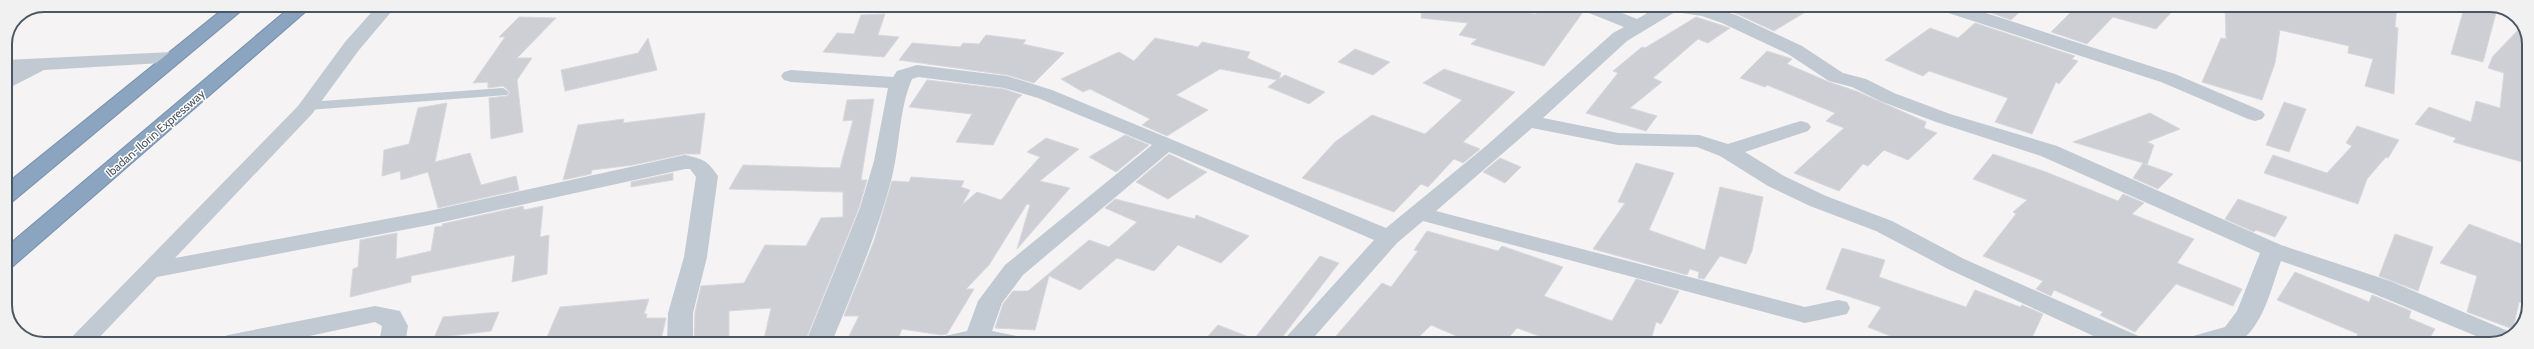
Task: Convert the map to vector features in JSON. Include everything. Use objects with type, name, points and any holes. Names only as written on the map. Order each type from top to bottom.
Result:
[{"type":"highway","points":[[12,190],[230,12]]},
{"type":"highway","name":"Ibadan-Ilorin Expressway","points":[[12,255],[296,12]]},
{"type":"street","points":[[85,337],[308,106],[352,46],[382,12]]},
{"type":"street","points":[[1603,12],[1638,26]]},
{"type":"street","points":[[1300,337],[1389,238],[1528,121],[1620,37],[1661,12]]},
{"type":"street","points":[[1710,12],[1729,19],[1795,50],[1836,78],[1859,83],[1887,97],[1943,118],[2048,151],[2273,250],[2381,287],[2499,336]]},
{"type":"street","points":[[1964,12],[2168,78],[2255,115]]},
{"type":"street","points":[[12,66],[172,58]]},
{"type":"street","points":[[12,80],[39,64]]},
{"type":"street","points":[[821,337],[851,268],[885,160],[896,94],[904,75],[917,71],[1007,82],[1045,94],[1389,238]]},
{"type":"street","points":[[792,76],[900,83]]},
{"type":"street","points":[[1528,121],[1618,138],[1699,141],[1728,151],[1776,182],[1818,201],[1884,226],[2099,337]]},
{"type":"street","points":[[1728,151],[1801,127]]},
{"type":"street","points":[[977,337],[990,300],[1014,270],[1166,144]]},
{"type":"street","points":[[151,270],[429,218],[685,162],[697,164],[707,176],[693,268],[681,301],[678,327],[679,337]]},
{"type":"street","points":[[1418,213],[1804,315],[1838,308]]},
{"type":"street","points":[[2220,337],[2234,333],[2249,314],[2273,250]]},
{"type":"street","points":[[262,337],[375,314],[391,317],[394,321],[393,337]]},
{"type":"lane","points":[[308,106],[503,92]]},
{"type":"building","points":[[1421,12],[1524,12],[1536,14],[1538,12],[1583,12],[1544,66],[1471,44],[1477,39],[1459,35],[1468,23],[1421,18]]},
{"type":"building","points":[[1731,12],[1805,12],[1774,31]]},
{"type":"building","points":[[1989,12],[2020,12],[2011,20]]},
{"type":"building","points":[[2071,12],[2172,12],[2156,29],[2113,17],[2087,44],[2051,32]]},
{"type":"building","points":[[2225,12],[2396,12],[2395,27],[2398,28],[2394,94],[2365,86],[2373,59],[2348,53],[2349,46],[2280,30],[2275,63],[2262,100],[2202,82],[2221,38],[2226,39]]},
{"type":"building","points":[[2463,12],[2496,13],[2483,62],[2451,54]]},
{"type":"building","points":[[885,14],[878,35],[899,37],[884,57],[823,52],[837,33],[854,34],[861,15]]},
{"type":"building","points":[[519,17],[556,18],[517,58],[532,58],[517,80],[523,132],[491,139],[489,98],[507,96],[510,92],[503,86],[488,88],[488,82],[473,83],[505,37],[499,37]]},
{"type":"building","points":[[1696,17],[1730,28],[1708,43],[1698,39],[1653,78],[1662,82],[1630,108],[1657,116],[1646,131],[1586,113],[1618,73],[1613,71],[1642,47],[1645,48]]},
{"type":"building","points":[[1975,23],[2075,56],[2072,59],[2078,61],[2059,84],[2056,82],[2032,134],[1995,122],[2008,98],[1929,71],[1923,76],[1885,60],[1930,28],[1958,38]]},
{"type":"building","points":[[2519,29],[2522,42],[2522,162],[2453,142],[2456,138],[2415,124],[2429,107],[2471,122],[2476,101],[2500,108],[2504,73],[2488,68],[2493,56]]},
{"type":"building","points":[[986,35],[1026,40],[1023,44],[1064,53],[1034,83],[1007,75],[899,60],[912,43],[960,47],[963,43],[979,44]]},
{"type":"building","points":[[648,38],[657,70],[565,91],[561,70],[638,53]]},
{"type":"building","points":[[1155,38],[1198,47],[1202,42],[1250,52],[1247,58],[1281,73],[1279,79],[1285,75],[1325,92],[1309,104],[1268,87],[1277,80],[1220,69],[1176,95],[1208,110],[1167,136],[1142,125],[1150,119],[1090,89],[1083,92],[1061,79],[1119,52],[1134,61]]},
{"type":"building","points":[[1355,49],[1390,62],[1373,75],[1338,62]]},
{"type":"building","points":[[1767,51],[1792,59],[1787,64],[1829,82],[1856,91],[1926,122],[1924,128],[1937,133],[1908,160],[1884,150],[1868,166],[1863,164],[1839,191],[1794,173],[1844,128],[1826,121],[1835,113],[1767,85],[1765,87],[1740,78]]},
{"type":"building","points":[[1444,69],[1515,92],[1463,142],[1480,149],[1463,163],[1454,159],[1428,187],[1421,184],[1394,212],[1302,178],[1335,142],[1372,115],[1425,134],[1462,100],[1423,83]]},
{"type":"building","points":[[927,80],[1004,89],[1022,95],[1017,99],[993,145],[956,142],[972,114],[909,107]]},
{"type":"building","points":[[874,99],[861,180],[867,180],[859,208],[807,337],[765,337],[771,308],[729,311],[729,337],[694,337],[695,312],[701,286],[744,283],[765,245],[806,246],[821,218],[843,217],[843,192],[729,189],[743,165],[840,168],[853,120],[843,121],[847,100]]},
{"type":"building","points":[[2284,102],[2306,109],[2289,152],[2266,145]]},
{"type":"building","points":[[447,103],[435,162],[470,153],[481,185],[516,176],[519,190],[438,208],[428,172],[401,180],[400,171],[382,176],[384,150],[409,144],[418,108]]},
{"type":"building","points":[[705,113],[700,154],[685,154],[633,165],[592,170],[591,174],[563,180],[578,125],[624,119],[623,123]]},
{"type":"building","points":[[2150,113],[2180,129],[2147,142],[2154,145],[2147,165],[2173,174],[2158,189],[2133,178],[2143,163],[2073,142]]},
{"type":"building","points":[[2357,126],[2399,140],[2388,158],[2386,157],[2367,179],[2358,204],[2264,173],[2273,155],[2327,173],[2352,146],[2346,143]]},
{"type":"building","points":[[1125,135],[1149,145],[1116,172],[1089,157]]},
{"type":"building","points":[[1046,138],[1079,149],[1040,181],[1070,188],[1017,249],[1030,205],[1027,204],[989,265],[966,289],[974,289],[947,334],[941,335],[902,329],[899,337],[848,337],[859,316],[844,316],[874,241],[892,181],[909,182],[911,177],[964,181],[961,187],[970,190],[962,205],[977,192],[1001,200],[1040,157],[1027,152]]},
{"type":"building","points":[[1169,154],[1207,172],[1168,199],[1136,182]]},
{"type":"building","points":[[1993,154],[2046,172],[2118,201],[2123,194],[2144,203],[2132,214],[2194,239],[2177,263],[2242,289],[2233,306],[2176,284],[2135,332],[2100,315],[2103,312],[2054,290],[2051,296],[2036,289],[2043,281],[1983,256],[2016,214],[2013,212],[2027,200],[1973,179]]},
{"type":"building","points":[[1500,158],[1521,167],[1505,183],[1483,172]]},
{"type":"building","points":[[1636,163],[1674,173],[1649,230],[1705,250],[1720,187],[1763,197],[1752,251],[1746,264],[1720,256],[1704,279],[1698,278],[1699,272],[1690,269],[1687,275],[1593,249],[1625,203],[1618,202]]},
{"type":"building","points":[[673,173],[673,180],[631,187],[631,182]]},
{"type":"building","points":[[1115,199],[1195,219],[1196,215],[1249,236],[1221,263],[1178,245],[1154,271],[1117,258],[1080,290],[1049,276],[1035,330],[995,328],[1003,304],[1013,291],[1028,291],[1089,240],[1109,247],[1137,222],[1105,208]]},
{"type":"building","points":[[2238,199],[2287,217],[2275,237],[2256,230],[2254,232],[2225,219]]},
{"type":"building","points":[[523,206],[524,210],[543,206],[540,237],[549,235],[547,274],[512,282],[515,255],[411,276],[411,282],[350,297],[353,269],[358,267],[360,240],[397,233],[396,259],[431,251],[435,227],[443,226],[442,224]]},
{"type":"building","points":[[2469,224],[2522,244],[2522,303],[2519,302],[2514,326],[2512,328],[2467,312],[2477,276],[2440,263]]},
{"type":"building","points":[[1427,231],[1498,251],[1502,246],[1563,267],[1544,296],[1612,321],[1636,279],[1679,291],[1661,324],[1656,322],[1652,337],[1542,337],[1517,328],[1509,337],[1459,337],[1431,325],[1419,337],[1335,337],[1382,283],[1391,287],[1418,251],[1414,250]]},
{"type":"building","points":[[2395,234],[2433,247],[2418,291],[2379,276]]},
{"type":"building","points":[[1842,248],[1885,260],[1879,277],[1966,307],[1975,290],[2020,307],[2022,305],[2043,314],[2032,337],[1893,337],[1868,327],[1881,307],[1826,289]]},
{"type":"building","points":[[1320,256],[1339,263],[1282,337],[1256,337]]},
{"type":"building","points":[[2295,272],[2369,302],[2372,295],[2411,311],[2409,318],[2435,329],[2430,337],[2356,337],[2358,334],[2277,300]]},
{"type":"building","points":[[649,299],[644,314],[647,314],[646,318],[666,318],[662,337],[547,337],[560,307]]},
{"type":"building","points":[[499,312],[491,331],[434,337],[443,317]]},
{"type":"building","points":[[1218,325],[1249,337],[1207,337]]}]
